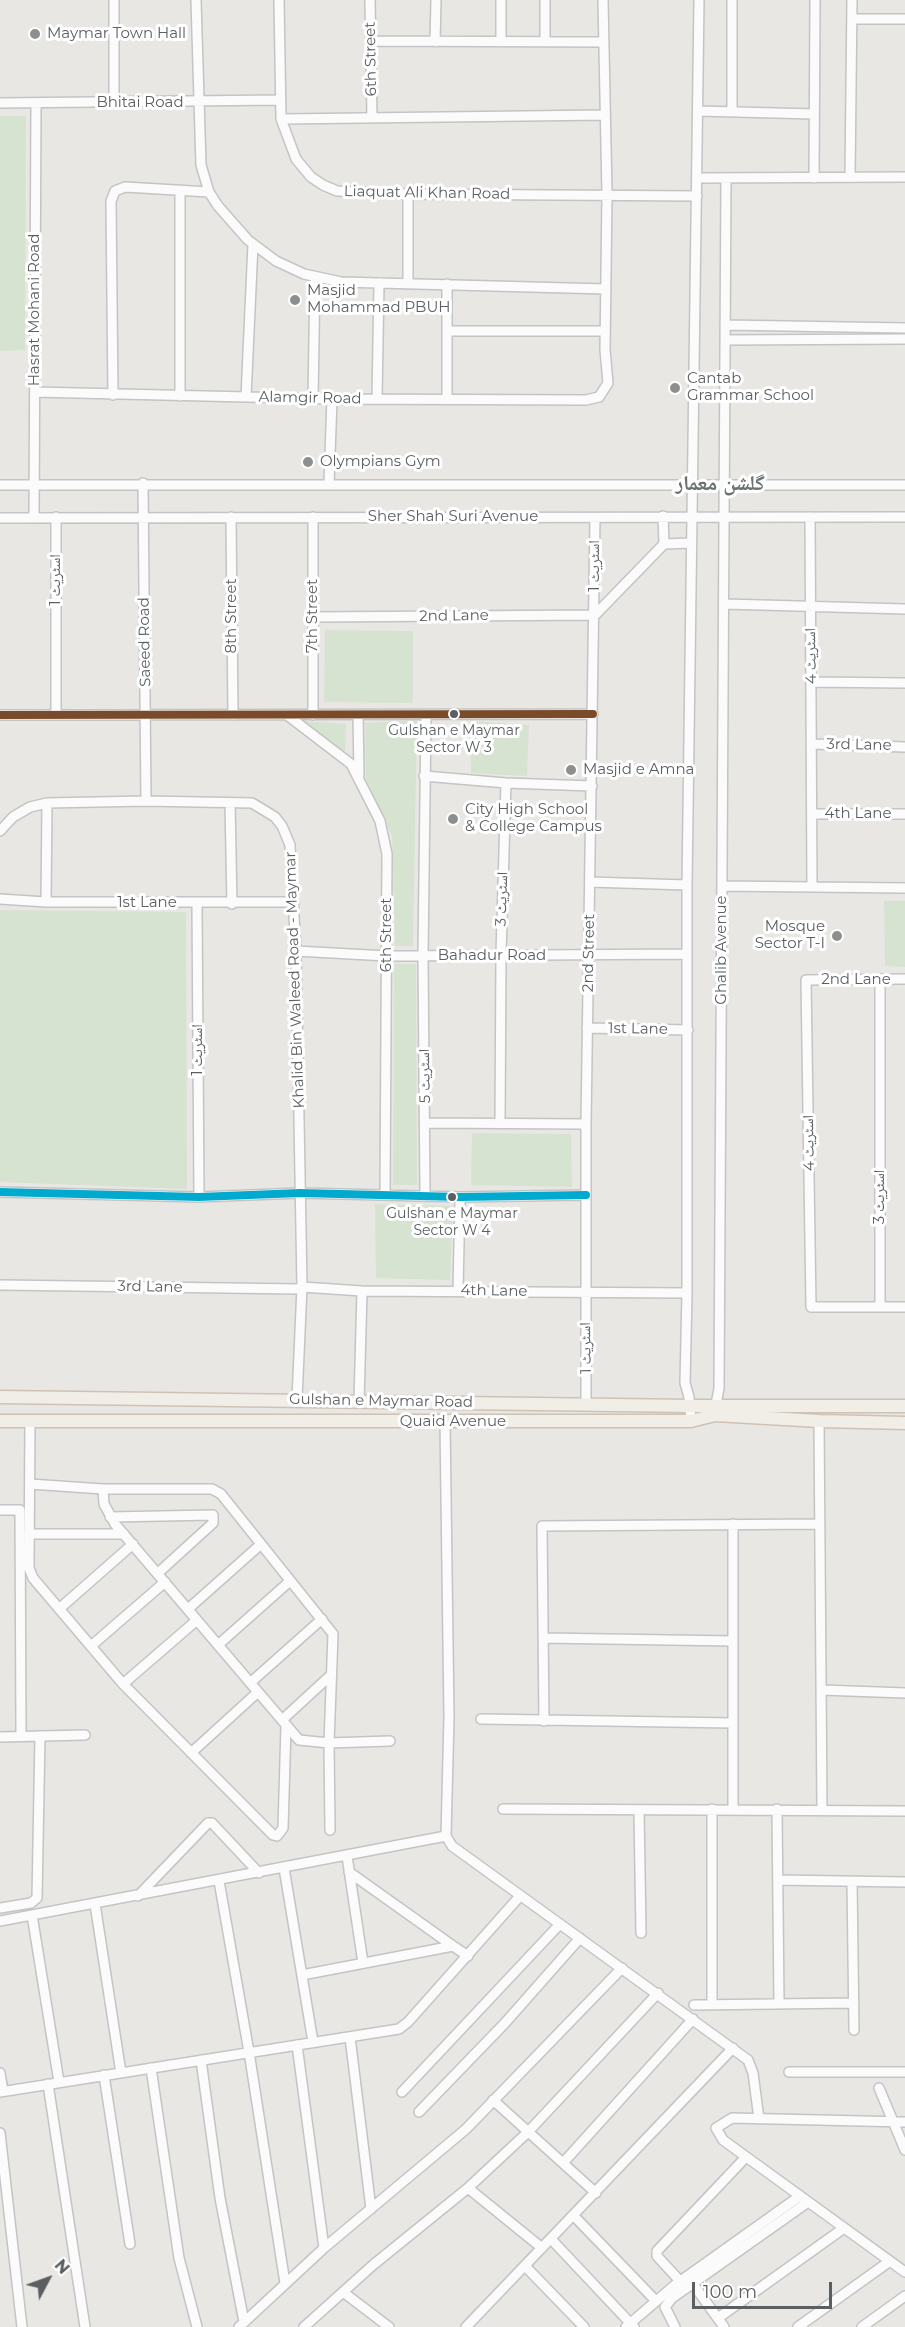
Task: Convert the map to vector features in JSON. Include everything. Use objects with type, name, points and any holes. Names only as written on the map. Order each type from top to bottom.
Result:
[{"type":"main road","name":"Gulshan e Maymar Road","points":[[0,1397],[586,1404],[691,1406],[715,1410],[905,1406]]},
{"type":"main road","name":"Quaid Avenue","points":[[0,1421],[691,1421],[715,1410],[819,1421],[905,1423]]},
{"type":"street","points":[[114,0],[114,103]]},
{"type":"street","points":[[196,0],[197,103],[201,165],[209,192],[218,206],[254,244],[276,261],[304,274],[340,282],[606,289]]},
{"type":"street","name":"Liaquat Ali Khan Road","points":[[279,0],[281,119],[296,159],[311,177],[323,185],[337,191],[408,194],[697,196]]},
{"type":"street","name":"6th Street","points":[[370,0],[372,118]]},
{"type":"street","points":[[435,42],[436,0]]},
{"type":"street","points":[[501,0],[501,41]]},
{"type":"street","points":[[545,41],[546,0]]},
{"type":"street","points":[[447,331],[605,331],[607,194],[603,0]]},
{"type":"street","points":[[691,1421],[691,1406],[684,1383],[687,1293],[687,885],[691,516],[699,0]]},
{"type":"street","points":[[732,0],[732,112]]},
{"type":"street","points":[[814,177],[815,0]]},
{"type":"street","points":[[850,177],[852,0]]},
{"type":"street","points":[[852,19],[905,18]]},
{"type":"street","points":[[371,41],[604,42]]},
{"type":"street","name":"Bhitai Road","points":[[0,103],[197,103],[280,100]]},
{"type":"street","name":"Hasrat Mohani Road","points":[[34,518],[36,103]]},
{"type":"street","points":[[698,111],[814,114]]},
{"type":"street","points":[[281,119],[605,115]]},
{"type":"street","points":[[698,178],[905,177]]},
{"type":"street","name":"Ghalib Avenue","points":[[715,1410],[719,1388],[726,516],[726,178]]},
{"type":"street","points":[[113,395],[111,201],[115,191],[125,187],[209,192]]},
{"type":"street","points":[[180,190],[180,396]]},
{"type":"street","points":[[408,194],[408,283]]},
{"type":"street","points":[[246,398],[254,244]]},
{"type":"street","points":[[313,398],[315,277]]},
{"type":"street","points":[[376,399],[379,283]]},
{"type":"street","points":[[447,284],[447,399]]},
{"type":"street","points":[[726,325],[905,328]]},
{"type":"street","name":"Alamgir Road","points":[[35,392],[246,398],[586,400],[604,393],[608,383],[605,331]]},
{"type":"street","points":[[726,340],[905,339]]},
{"type":"street","points":[[329,483],[332,399]]},
{"type":"street","name":"Saeed Road","points":[[143,483],[146,801]]},
{"type":"street","points":[[0,485],[329,483],[905,485]]},
{"type":"street","points":[[663,516],[664,544]]},
{"type":"street","name":"8th Street","points":[[231,517],[233,715]]},
{"type":"street","name":"7th Street","points":[[313,517],[313,715]]},
{"type":"street","points":[[810,517],[810,607]]},
{"type":"street","name":"Sher Shah Suri Avenue","points":[[0,518],[905,517]]},
{"type":"street","name":"اسٹریٹ 1","points":[[56,518],[56,715]]},
{"type":"street","name":"اسٹریٹ 1","points":[[595,518],[595,615]]},
{"type":"street","points":[[595,615],[664,544],[692,543]]},
{"type":"street","points":[[725,604],[905,609]]},
{"type":"street","name":"اسٹریٹ 4","points":[[810,607],[812,886]]},
{"type":"street","name":"2nd Lane","points":[[313,617],[595,615]]},
{"type":"street","name":"2nd Street","points":[[585,1292],[588,955],[595,615]]},
{"type":"street","points":[[812,682],[905,683]]},
{"type":"street","points":[[0,715],[593,714]]},
{"type":"street","points":[[0,720],[16,715]]},
{"type":"street","name":"6th Street","points":[[287,715],[351,764],[380,821],[387,854],[385,1195]]},
{"type":"street","points":[[358,715],[359,779]]},
{"type":"street","points":[[423,956],[426,715]]},
{"type":"street","name":"3rd Lane","points":[[812,744],[905,747]]},
{"type":"street","points":[[424,776],[506,783],[592,786]]},
{"type":"street","name":"اسٹریٹ 3","points":[[500,1123],[501,955],[506,783]]},
{"type":"street","name":"Khalid Bin Waleed Road - Maymar","points":[[0,831],[13,817],[30,807],[47,803],[146,801],[252,803],[274,817],[282,826],[291,845],[296,951],[301,1288],[297,1399]]},
{"type":"street","points":[[46,902],[47,803]]},
{"type":"street","points":[[230,803],[232,904]]},
{"type":"street","name":"4th Lane","points":[[812,814],[905,814]]},
{"type":"street","points":[[590,882],[687,885]]},
{"type":"street","points":[[722,886],[905,888]]},
{"type":"street","name":"1st Lane","points":[[0,899],[46,902],[198,904],[294,902]]},
{"type":"street","name":"اسٹریٹ 1","points":[[198,904],[198,1197]]},
{"type":"street","name":"Bahadur Road","points":[[296,951],[387,956],[687,954]]},
{"type":"street","name":"اسٹریٹ 5","points":[[423,956],[425,1196]]},
{"type":"street","name":"2nd Lane","points":[[806,980],[905,980]]},
{"type":"street","name":"اسٹریٹ 4","points":[[806,980],[811,1307],[880,1307]]},
{"type":"street","name":"اسٹریٹ 3","points":[[880,980],[880,1307]]},
{"type":"street","name":"1st Lane","points":[[588,1028],[688,1030]]},
{"type":"street","points":[[426,1123],[586,1124]]},
{"type":"street","points":[[0,1192],[198,1197],[300,1193],[459,1197],[586,1195]]},
{"type":"street","points":[[458,1290],[459,1197]]},
{"type":"street","name":"3rd Lane","points":[[0,1285],[301,1288]]},
{"type":"street","name":"4th Lane","points":[[301,1288],[362,1291],[687,1293]]},
{"type":"street","points":[[359,1402],[362,1291]]},
{"type":"street","name":"اسٹریٹ 1","points":[[585,1292],[586,1404]]},
{"type":"street","points":[[880,1307],[905,1307]]},
{"type":"street","points":[[819,1421],[822,1810]]},
{"type":"street","points":[[30,1422],[30,1573],[123,1684],[273,1835],[277,1836],[283,1828],[284,1723],[331,1675]]},
{"type":"street","points":[[445,1422],[449,1717],[446,1836],[452,1846],[748,2060],[753,2073],[759,2119]]},
{"type":"street","points":[[30,1484],[103,1489],[218,1491],[331,1630],[335,1641],[331,1675],[329,1743],[330,1830]]},
{"type":"street","points":[[103,1489],[104,1504],[124,1534],[299,1740],[329,1743],[390,1741]]},
{"type":"street","points":[[0,1510],[20,1510],[21,1736]]},
{"type":"street","points":[[111,1517],[213,1515],[213,1523],[158,1574]]},
{"type":"street","points":[[733,1524],[733,1809]]},
{"type":"street","points":[[544,1722],[542,1526],[819,1524]]},
{"type":"street","points":[[29,1534],[124,1534]]},
{"type":"street","points":[[59,1609],[133,1544]]},
{"type":"street","points":[[188,1609],[260,1545]]},
{"type":"street","points":[[218,1645],[291,1581]]},
{"type":"street","points":[[91,1646],[165,1582]]},
{"type":"street","points":[[250,1683],[321,1619]]},
{"type":"street","points":[[123,1684],[197,1620]]},
{"type":"street","points":[[544,1638],[733,1641]]},
{"type":"street","points":[[822,1690],[905,1693]]},
{"type":"street","points":[[191,1753],[258,1692]]},
{"type":"street","points":[[481,1719],[544,1722],[733,1723]]},
{"type":"street","points":[[0,1908],[31,1903],[37,1898],[40,1736]]},
{"type":"street","points":[[0,1737],[85,1736]]},
{"type":"street","points":[[503,1809],[905,1811]]},
{"type":"street","points":[[712,1809],[712,2004]]},
{"type":"street","points":[[777,1809],[779,2003]]},
{"type":"street","points":[[639,1810],[641,1933]]},
{"type":"street","points":[[138,1896],[208,1823],[212,1824],[259,1873]]},
{"type":"street","points":[[0,1921],[284,1869],[446,1836]]},
{"type":"street","points":[[347,1856],[363,1963]]},
{"type":"street","points":[[284,1869],[313,2042]]},
{"type":"street","points":[[350,1872],[468,1956]]},
{"type":"street","points":[[778,1880],[905,1882]]},
{"type":"street","points":[[219,1881],[249,2052],[285,2283]]},
{"type":"street","points":[[852,1881],[854,2030]]},
{"type":"street","points":[[0,2073],[2,2091],[399,2029],[468,1956],[520,1896]]},
{"type":"street","points":[[95,1904],[121,2073]]},
{"type":"street","points":[[32,1915],[59,2082]]},
{"type":"street","points":[[402,2092],[560,1923]]},
{"type":"street","points":[[419,2112],[505,2024],[580,1938]]},
{"type":"street","points":[[302,1975],[453,1946]]},
{"type":"street","points":[[242,2325],[324,2248],[466,2129],[622,1968]]},
{"type":"street","points":[[304,2327],[468,2188],[528,2132],[658,1993]]},
{"type":"street","points":[[694,2005],[854,2003]]},
{"type":"street","points":[[562,2163],[693,2019]]},
{"type":"street","points":[[350,2037],[371,2209]]},
{"type":"street","points":[[297,2045],[324,2248]]},
{"type":"street","points":[[481,2327],[470,2323],[733,2048]]},
{"type":"street","points":[[201,2060],[220,2198],[242,2325]]},
{"type":"street","points":[[151,2068],[179,2258],[197,2327]]},
{"type":"street","points":[[789,2072],[905,2072]]},
{"type":"street","points":[[104,2075],[130,2244]]},
{"type":"street","points":[[48,2084],[85,2327]]},
{"type":"street","points":[[879,2088],[905,2150]]},
{"type":"street","points":[[493,2100],[596,2193]]},
{"type":"street","points":[[905,2122],[732,2118],[716,2128],[723,2140],[905,2272]]},
{"type":"street","points":[[0,2133],[22,2327]]},
{"type":"street","points":[[680,2281],[657,2256],[657,2251],[746,2157]]},
{"type":"street","points":[[468,2188],[542,2248]]},
{"type":"street","points":[[551,2238],[630,2326],[680,2281],[804,2199]]},
{"type":"street","points":[[675,2327],[665,2307],[672,2298],[804,2199]]},
{"type":"street","points":[[574,2216],[656,2301]]},
{"type":"street","points":[[718,2318],[844,2228]]},
{"type":"street","points":[[798,2327],[890,2261]]},
{"type":"street","points":[[525,2266],[584,2327]]},
{"type":"street","points":[[693,2284],[724,2327]]},
{"type":"street","points":[[343,2292],[388,2327]]},
{"type":"street","points":[[862,2327],[905,2296]]},
{"type":"green space","points":[[0,116],[26,116],[25,350],[0,351]]},
{"type":"green space","points":[[325,630],[413,631],[413,703],[324,702]]},
{"type":"green space","points":[[417,720],[413,946],[395,946],[392,836],[366,779],[365,723]]},
{"type":"green space","points":[[302,721],[346,724],[345,753]]},
{"type":"green space","points":[[470,721],[529,725],[527,776],[471,773]]},
{"type":"green space","points":[[884,901],[905,901],[905,967],[885,966]]},
{"type":"green space","points":[[0,910],[186,912],[187,1189],[0,1182]]},
{"type":"green space","points":[[394,964],[416,964],[417,1185],[393,1185]]},
{"type":"green space","points":[[472,1133],[571,1134],[572,1187],[471,1185]]},
{"type":"green space","points":[[375,1204],[453,1206],[450,1280],[376,1278]]},
{"type":"transit line","points":[[0,715],[593,714]]},
{"type":"transit line","points":[[0,1192],[199,1197],[300,1193],[460,1197],[586,1195]]},
{"type":"place","name":"Maymar Town Hall","points":[[35,34]]},
{"type":"place","name":"Masjid Mohammad PBUH","points":[[295,300]]},
{"type":"place","name":"Cantab Grammar School","points":[[675,388]]},
{"type":"place","name":"Olympians Gym","points":[[308,462]]},
{"type":"place","name":"Gulshan e Maymar Sector W 3","points":[[454,714]]},
{"type":"place","name":"Masjid e Amna","points":[[571,770]]},
{"type":"place","name":"City High School & College Campus","points":[[453,819]]},
{"type":"place","name":"Mosque Sector T-I","points":[[837,936]]},
{"type":"place","name":"Gulshan e Maymar Sector W 4","points":[[452,1197]]},
{"type":"district","name":"گلشن معمار","points":[[720,484]]}]
